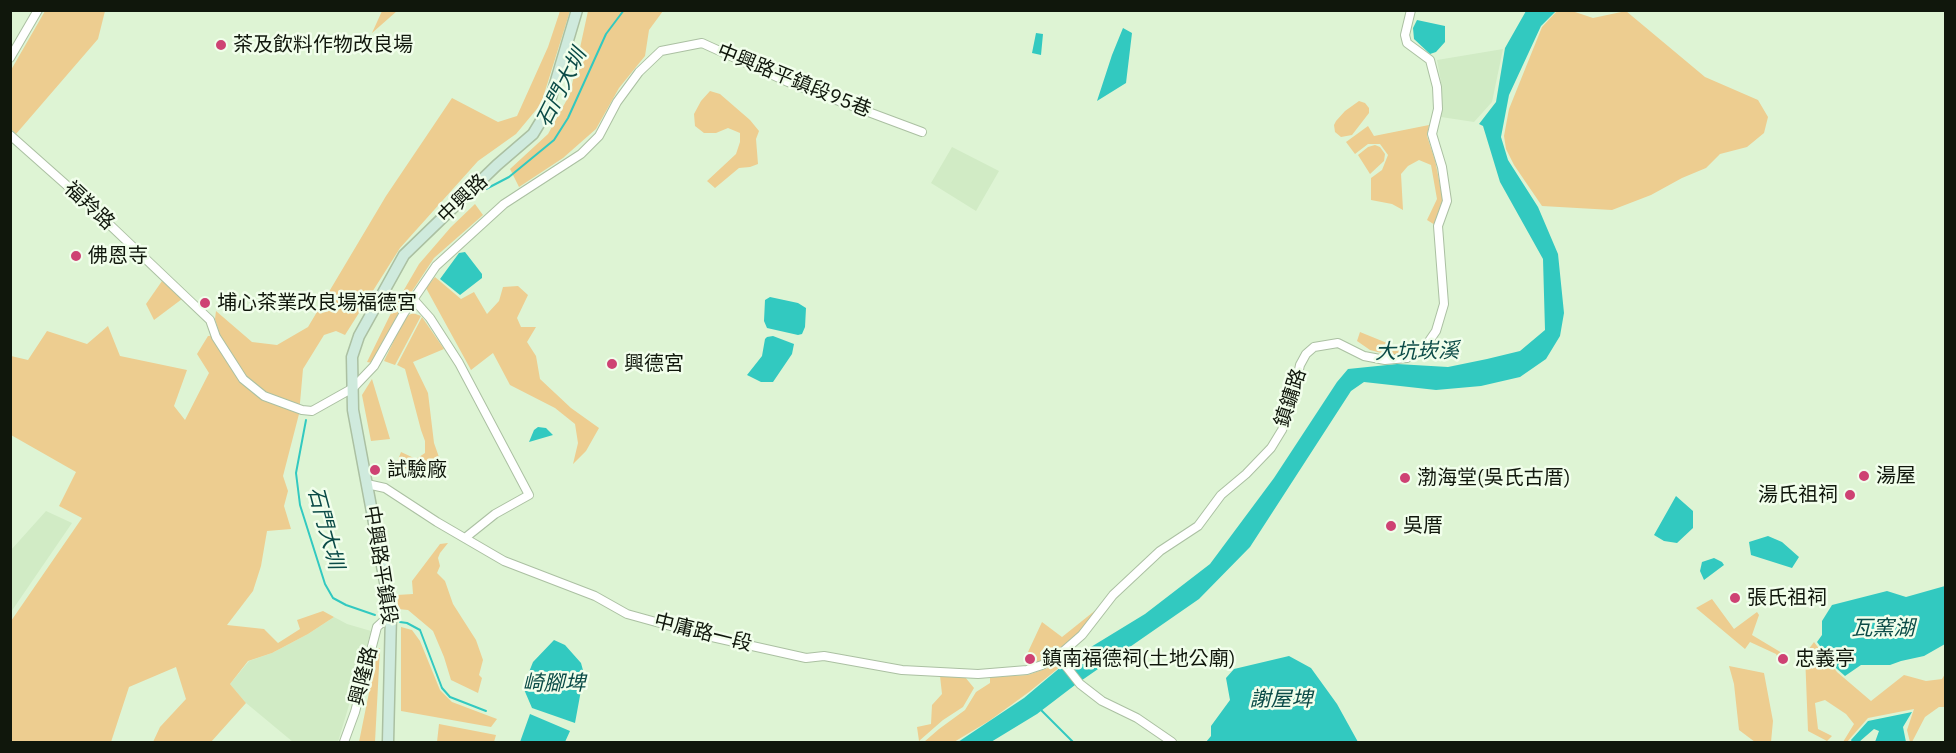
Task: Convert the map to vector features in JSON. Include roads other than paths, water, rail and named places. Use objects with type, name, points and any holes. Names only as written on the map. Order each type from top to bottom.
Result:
[{"type":"street","points":[[10,58],[38,10]]},
{"type":"street","name":"中興路","points":[[353,388],[352,357],[359,336],[404,255],[497,165],[533,134],[547,111],[577,10]]},
{"type":"street","name":"鎮鏞路","points":[[1060,659],[1113,595],[1160,551],[1198,526],[1221,495],[1246,474],[1270,448],[1282,430],[1291,406],[1300,365],[1306,354],[1314,347],[1338,343],[1364,356],[1385,360],[1407,358],[1425,347],[1436,331],[1444,304],[1438,226],[1447,201],[1442,167],[1432,134],[1438,109],[1437,87],[1430,60],[1407,43],[1405,34],[1411,10]]},
{"type":"street","name":"中興路平鎮段95巷","points":[[353,388],[375,366],[404,313],[436,266],[504,204],[581,154],[599,136],[617,102],[639,72],[661,51],[702,43],[788,82],[922,132]]},
{"type":"street","name":"福羚路","points":[[10,135],[90,206],[210,320],[216,338],[243,379],[264,396],[302,410],[312,411],[353,388]]},
{"type":"street","points":[[414,300],[430,318],[459,363],[529,495],[495,514],[465,538]]},
{"type":"street","name":"中興路平鎮段","points":[[353,388],[353,410],[391,614],[388,742]]},
{"type":"street","name":"中庸路一段","points":[[367,484],[385,488],[504,561],[595,596],[627,614],[703,635],[806,658],[824,656],[902,670],[978,674],[1027,670],[1060,659]]},
{"type":"street","name":"興隆路","points":[[344,742],[355,712],[377,627],[391,614]]},
{"type":"street","points":[[1060,659],[1080,684],[1102,701],[1137,718],[1172,742]]},
{"type":"water","points":[[1526,11],[1556,11],[1541,26],[1509,95],[1501,137],[1508,160],[1538,207],[1558,254],[1564,313],[1560,336],[1546,359],[1520,377],[1481,386],[1436,390],[1364,382],[1351,391],[1250,547],[1199,599],[1037,714],[991,742],[958,742],[1024,698],[1068,661],[1145,614],[1210,564],[1274,478],[1348,369],[1397,364],[1448,367],[1520,351],[1545,330],[1543,259],[1500,182],[1483,126],[1479,124],[1496,102],[1505,48]]},
{"type":"water","points":[[1417,20],[1445,26],[1445,42],[1436,52],[1430,54],[1414,39],[1413,28]]},
{"type":"water","points":[[1123,28],[1132,33],[1126,83],[1097,101],[1112,55]]},
{"type":"water","points":[[1036,33],[1043,34],[1041,55],[1032,53]]},
{"type":"water","points":[[465,252],[482,274],[482,278],[460,295],[440,279],[459,253]]},
{"type":"water","points":[[770,297],[798,303],[806,308],[805,327],[802,334],[767,328],[764,321],[765,300]]},
{"type":"water","points":[[773,336],[794,344],[792,354],[773,382],[761,382],[747,375],[762,356],[765,339]]},
{"type":"water","points":[[538,427],[546,428],[553,435],[529,442],[534,430]]},
{"type":"water","points":[[1676,496],[1693,511],[1693,528],[1677,543],[1664,541],[1654,535]]},
{"type":"water","points":[[1768,536],[1782,542],[1799,557],[1792,568],[1751,555],[1749,542]]},
{"type":"water","points":[[1714,558],[1724,565],[1704,580],[1700,571],[1702,562]]},
{"type":"water","name":"瓦窯湖","points":[[1945,586],[1945,644],[1924,656],[1890,665],[1861,665],[1845,676],[1836,668],[1817,642],[1822,635],[1822,621],[1832,605],[1887,591],[1906,597]]},
{"type":"water","name":"崎腳埤","points":[[554,640],[565,645],[581,663],[584,674],[575,723],[532,708],[523,687],[533,662]]},
{"type":"water","name":"謝屋埤","points":[[1289,656],[1311,668],[1337,704],[1358,742],[1206,742],[1211,736],[1211,726],[1230,700],[1226,678],[1234,669]]},
{"type":"water","points":[[1912,712],[1903,727],[1906,742],[1875,742],[1879,731],[1874,729],[1859,742],[1851,740],[1868,721]]},
{"type":"water","name":"崎腳埤","points":[[530,714],[570,731],[565,742],[520,742]]},
{"type":"waterway","name":"石門大圳","points":[[486,189],[509,177],[554,140],[568,118],[606,34],[624,10]]},
{"type":"waterway","name":"石門大圳","points":[[306,420],[296,473],[300,505],[325,584],[333,598],[375,615]]},
{"type":"waterway","name":"石門大圳","points":[[400,622],[420,630],[442,688],[450,697],[486,711]]},
{"type":"waterway","points":[[1039,708],[1073,742]]},
{"type":"place","name":"茶及飲料作物改良場","points":[[221,45]]},
{"type":"place","name":"佛恩寺","points":[[76,256]]},
{"type":"place","name":"埔心茶業改良場福德宮","points":[[205,303]]},
{"type":"place","name":"興德宮","points":[[612,364]]},
{"type":"place","name":"試驗廠","points":[[375,470]]},
{"type":"place","name":"湯屋","points":[[1864,476]]},
{"type":"place","name":"渤海堂(吳氏古厝)","points":[[1405,478]]},
{"type":"place","name":"湯氏祖祠","points":[[1850,495]]},
{"type":"place","name":"吳厝","points":[[1391,526]]},
{"type":"place","name":"張氏祖祠","points":[[1735,598]]},
{"type":"place","name":"鎮南福德祠(土地公廟)","points":[[1030,659]]},
{"type":"place","name":"忠義亭","points":[[1783,659]]},
{"type":"water label","name":"大坑崁溪","points":[[1417,352]]}]
